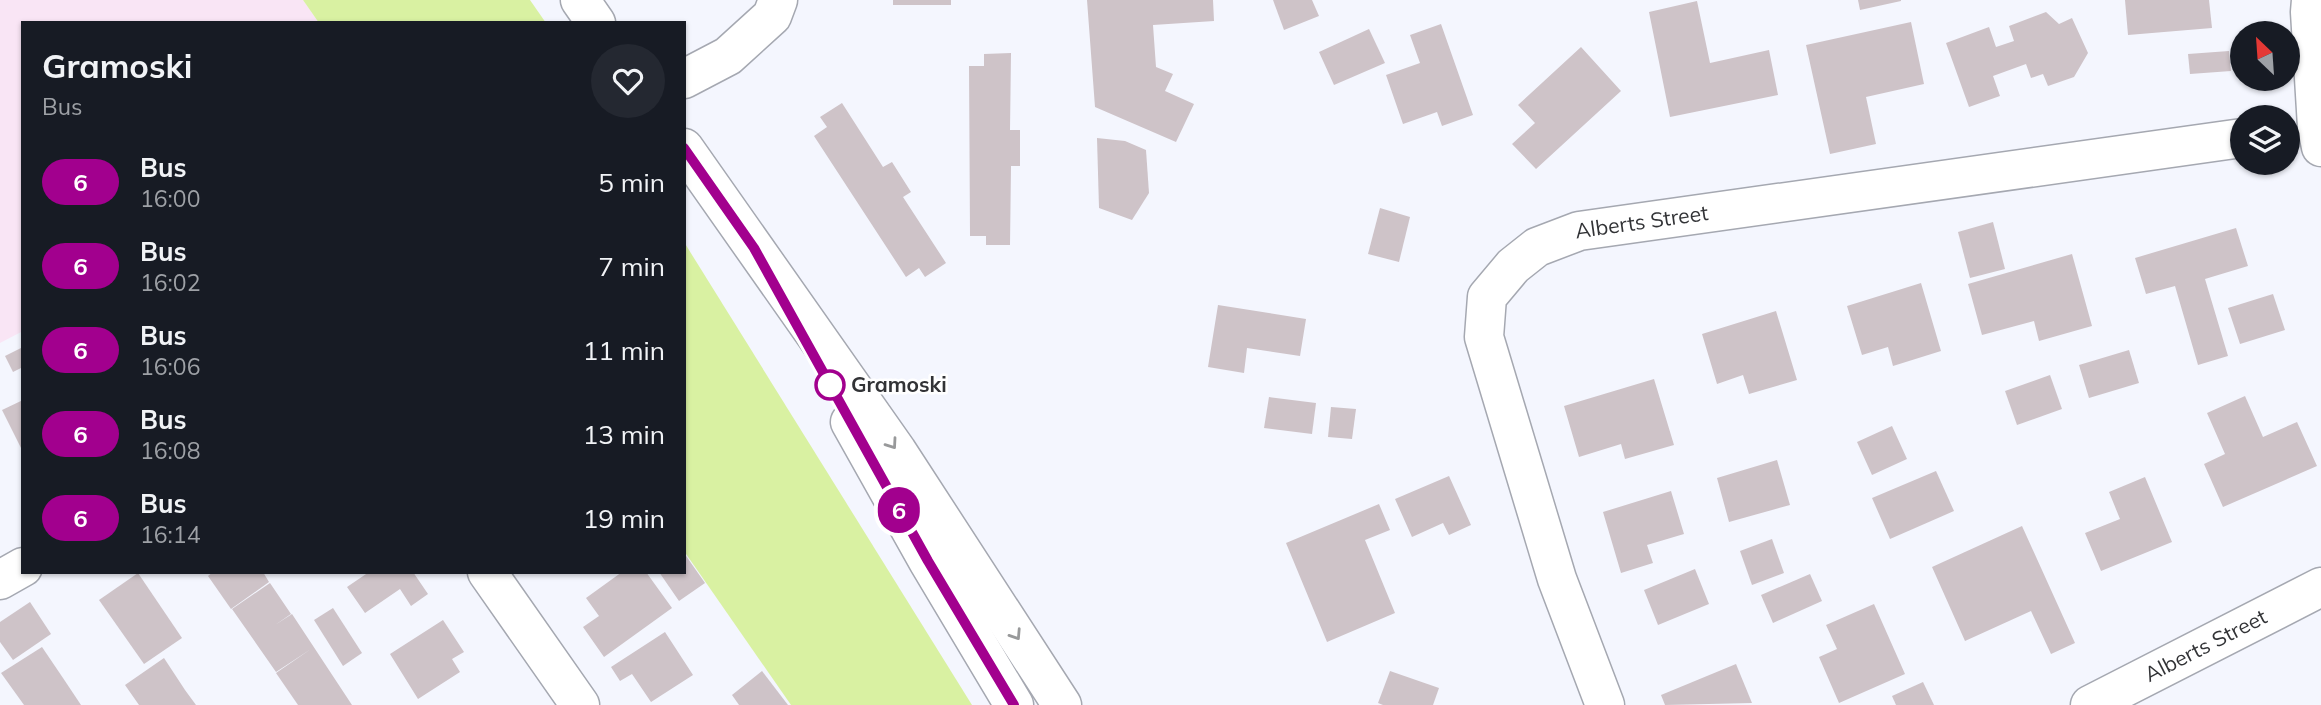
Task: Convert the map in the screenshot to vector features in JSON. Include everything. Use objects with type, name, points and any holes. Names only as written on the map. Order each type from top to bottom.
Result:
[{"type":"street","points":[[580,0],[595,21]]},
{"type":"street","points":[[686,78],[728,56],[772,16],[778,0]]},
{"type":"street","points":[[2308,135],[2311,0]]},
{"type":"street","name":"Alberts Street","points":[[1605,705],[1557,579],[1484,337],[1487,297],[1513,266],[1537,247],[1579,231],[2230,140]]},
{"type":"street","points":[[686,151],[897,451],[1062,705]]},
{"type":"street","points":[[754,248],[921,549],[1014,705]]},
{"type":"street","points":[[0,580],[21,568]]},
{"type":"street","points":[[488,574],[580,705]]},
{"type":"street","name":"Alberts Street","points":[[2090,705],[2321,587]]},
{"type":"shaded area","points":[[0,0],[303,0],[318,21],[21,21],[21,332],[0,343]]},
{"type":"green space","points":[[303,0],[530,0],[545,21],[318,21]]},
{"type":"green space","points":[[686,245],[972,705],[791,705],[686,554]]},
{"type":"building","points":[[893,0],[951,0],[951,5],[893,5]]},
{"type":"building","points":[[1087,0],[1213,0],[1214,21],[1153,25],[1156,67],[1173,74],[1165,91],[1194,104],[1176,142],[1095,107]]},
{"type":"building","points":[[1273,0],[1312,0],[1319,16],[1284,30]]},
{"type":"building","points":[[1858,0],[1901,0],[1901,1],[1860,10]]},
{"type":"building","points":[[2125,0],[2209,0],[2212,28],[2128,35]]},
{"type":"building","points":[[1697,1],[1710,63],[1769,50],[1778,95],[1670,117],[1649,12]]},
{"type":"building","points":[[2046,12],[2059,24],[2072,18],[2088,53],[2074,77],[2048,86],[2043,74],[2031,78],[2026,64],[1993,76],[2000,96],[1969,107],[1946,43],[1989,27],[1996,47],[2014,41],[2009,26]]},
{"type":"building","points":[[1911,22],[1924,84],[1866,97],[1876,144],[1830,154],[1806,45]]},
{"type":"building","points":[[1441,24],[1473,115],[1442,126],[1437,112],[1403,124],[1386,75],[1420,63],[1410,35]]},
{"type":"building","points":[[1369,29],[1385,63],[1334,85],[1319,52]]},
{"type":"building","points":[[1581,47],[1621,91],[1536,169],[1512,144],[1535,123],[1518,105]]},
{"type":"building","points":[[2229,51],[2230,71],[2190,74],[2188,54]]},
{"type":"building","points":[[1011,53],[1010,130],[1020,130],[1020,166],[1011,166],[1010,245],[986,245],[986,236],[970,236],[969,66],[984,66],[984,54]]},
{"type":"building","points":[[842,103],[883,167],[892,162],[911,192],[903,197],[946,263],[925,277],[919,268],[906,277],[814,136],[827,127],[820,117]]},
{"type":"building","points":[[1097,138],[1125,141],[1146,150],[1149,193],[1132,220],[1099,208]]},
{"type":"building","points":[[1380,208],[1410,217],[1399,262],[1368,254]]},
{"type":"building","points":[[1993,222],[2005,269],[1970,278],[1958,232]]},
{"type":"building","points":[[2236,228],[2248,266],[2205,279],[2228,356],[2198,365],[2175,286],[2146,294],[2135,258]]},
{"type":"building","points":[[2072,254],[2092,326],[2039,341],[2034,321],[1982,335],[1968,284]]},
{"type":"building","points":[[1921,283],[1941,351],[1893,366],[1888,347],[1862,355],[1847,306]]},
{"type":"building","points":[[2273,294],[2285,330],[2240,344],[2228,308]]},
{"type":"building","points":[[1218,305],[1306,319],[1300,356],[1247,348],[1244,373],[1208,367]]},
{"type":"building","points":[[1776,311],[1797,380],[1749,394],[1743,375],[1717,384],[1702,334]]},
{"type":"building","points":[[21,348],[21,368],[13,372],[5,356]]},
{"type":"building","points":[[2129,350],[2139,383],[2089,398],[2079,365]]},
{"type":"building","points":[[2050,375],[2062,409],[2017,425],[2005,391]]},
{"type":"building","points":[[1654,379],[1674,445],[1625,459],[1621,444],[1579,457],[1564,406]]},
{"type":"building","points":[[2245,396],[2263,437],[2297,422],[2317,466],[2223,507],[2204,464],[2225,454],[2207,413]]},
{"type":"building","points":[[1269,397],[1316,403],[1312,434],[1264,428]]},
{"type":"building","points":[[21,401],[21,448],[2,410]]},
{"type":"building","points":[[1331,407],[1356,409],[1352,439],[1328,437]]},
{"type":"building","points":[[1892,426],[1907,459],[1872,475],[1857,442]]},
{"type":"building","points":[[1777,460],[1790,505],[1729,522],[1717,478]]},
{"type":"building","points":[[1936,471],[1954,511],[1890,539],[1872,498]]},
{"type":"building","points":[[1449,476],[1471,525],[1449,535],[1443,523],[1412,537],[1395,499]]},
{"type":"building","points":[[2145,477],[2172,542],[2101,571],[2085,533],[2120,519],[2109,492]]},
{"type":"building","points":[[1671,491],[1684,534],[1647,545],[1653,563],[1621,573],[1603,512]]},
{"type":"building","points":[[1379,504],[1390,530],[1365,540],[1395,613],[1327,642],[1286,543]]},
{"type":"building","points":[[2022,526],[2075,643],[2051,654],[2031,611],[1965,641],[1932,567]]},
{"type":"building","points":[[1772,539],[1784,573],[1752,585],[1740,551]]},
{"type":"building","points":[[686,556],[705,583],[679,601],[660,574],[686,574]]},
{"type":"building","points":[[1695,569],[1709,604],[1658,625],[1644,590]]},
{"type":"building","points":[[139,574],[182,638],[144,664],[99,600]]},
{"type":"building","points":[[264,574],[269,582],[231,609],[208,576]]},
{"type":"building","points":[[366,574],[414,574],[428,594],[411,606],[400,589],[365,613],[347,587]]},
{"type":"building","points":[[619,574],[647,574],[672,608],[604,657],[583,627],[599,616],[586,598]]},
{"type":"building","points":[[1810,574],[1822,601],[1773,623],[1761,595]]},
{"type":"building","points":[[270,583],[291,614],[275,625],[292,614],[352,705],[298,705],[276,673],[311,649],[276,672],[232,609]]},
{"type":"building","points":[[30,602],[51,634],[13,660],[0,642],[0,622]]},
{"type":"building","points":[[1874,604],[1905,674],[1839,703],[1819,657],[1837,649],[1826,625]]},
{"type":"building","points":[[333,608],[362,653],[343,666],[314,620]]},
{"type":"building","points":[[443,620],[464,652],[452,659],[460,672],[418,699],[390,654]]},
{"type":"building","points":[[665,632],[693,675],[651,702],[632,674],[620,681],[611,667]]},
{"type":"building","points":[[42,647],[81,705],[24,705],[1,673]]},
{"type":"building","points":[[164,658],[196,705],[139,705],[125,685]]},
{"type":"building","points":[[1736,664],[1752,703],[1665,705],[1661,695]]},
{"type":"building","points":[[762,671],[788,705],[739,705],[732,695]]},
{"type":"building","points":[[1390,671],[1439,688],[1433,705],[1378,703]]},
{"type":"building","points":[[1923,682],[1934,705],[1896,705],[1892,696]]},
{"type":"bus line","name":"6","points":[[686,151],[754,248],[928,561],[1014,705]]},
{"type":"place","name":"Gramoski","points":[[830,385]]}]
